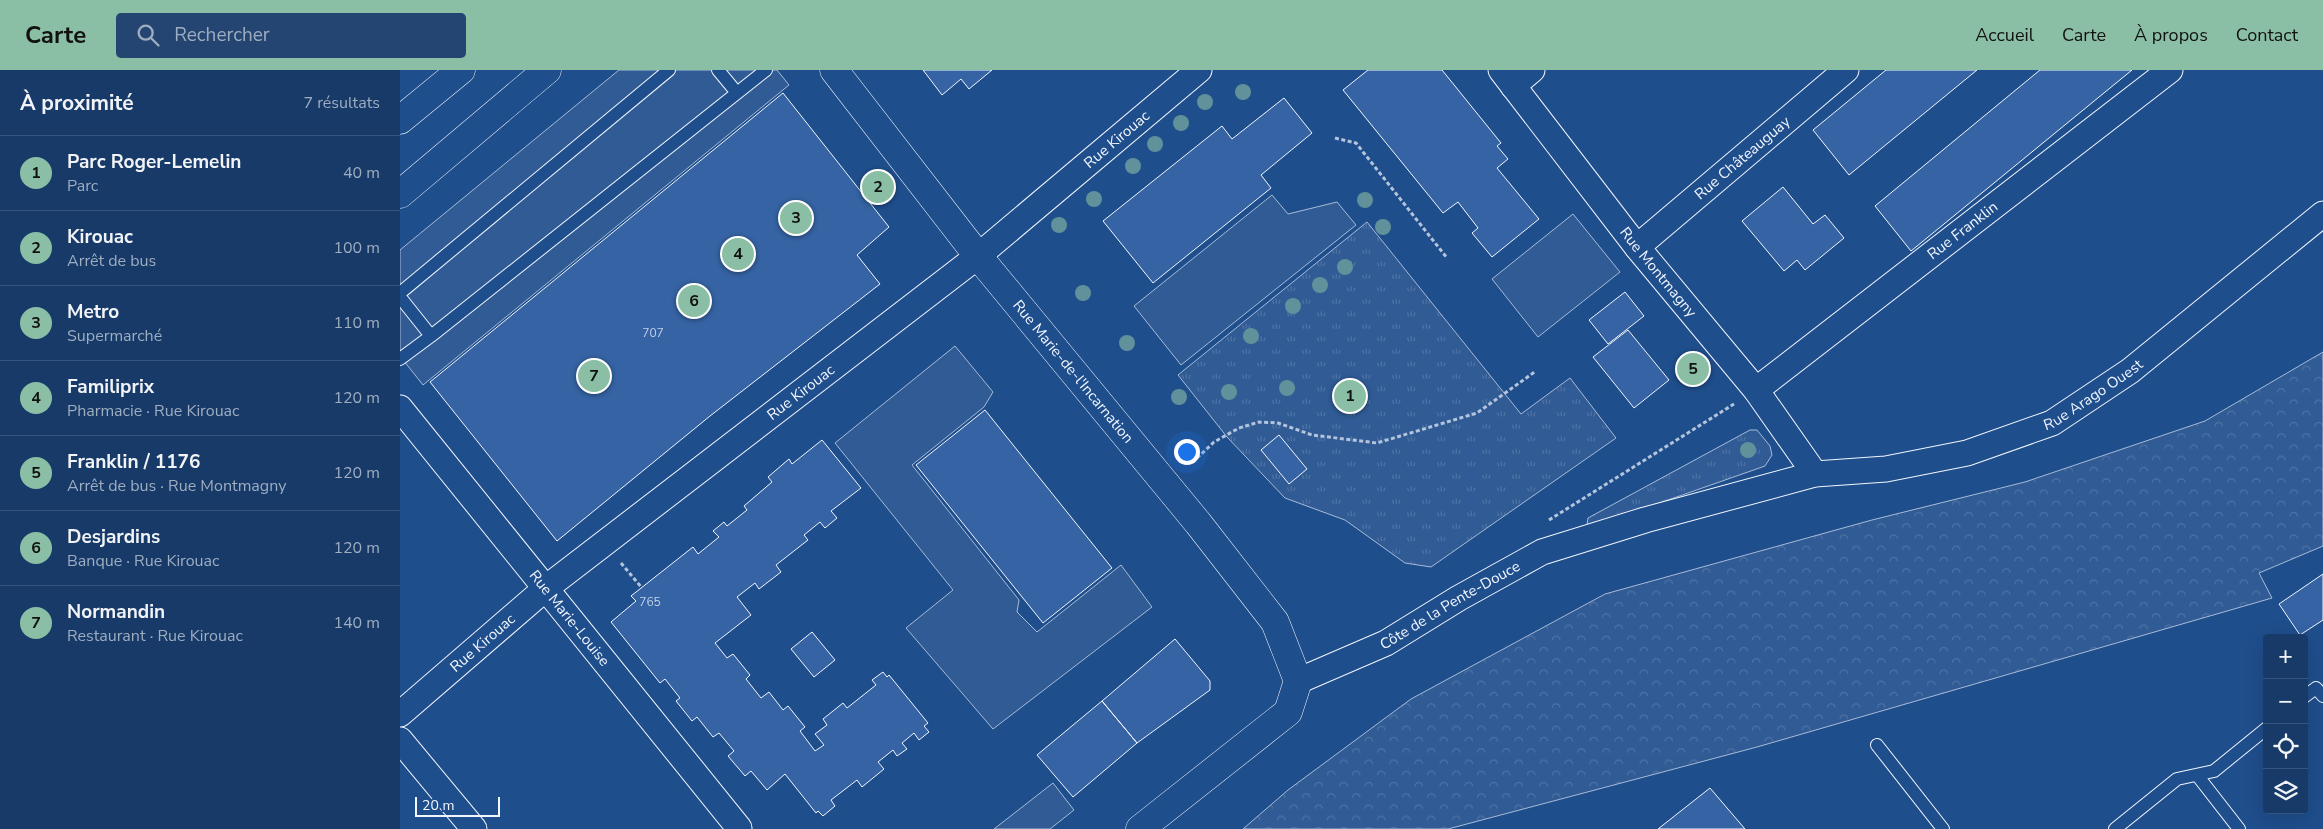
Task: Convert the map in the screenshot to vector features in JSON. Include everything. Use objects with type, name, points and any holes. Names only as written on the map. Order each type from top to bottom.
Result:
[{"type":"main road","points":[[400,194],[547,70]]},
{"type":"main road","name":"Rue Marie-de-l'Incarnation","points":[[834,70],[978,256],[1198,523],[1275,622],[1298,680]]},
{"type":"main road","points":[[400,120],[453,72]]},
{"type":"main road","points":[[1140,829],[1288,712],[1298,680]]},
{"type":"street","name":"Rue Kirouac","points":[[400,714],[546,588],[978,256],[1199,70]]},
{"type":"street","points":[[1507,78],[1532,70]]},
{"type":"street","name":"Rue Châteauguay","points":[[1637,247],[1846,70]]},
{"type":"street","name":"Rue Franklin","points":[[1756,390],[2170,70]]},
{"type":"street","name":"Rue Montmagny","points":[[1507,78],[1637,247],[1756,390],[1815,474]]},
{"type":"street","name":"Rue Arago Ouest","points":[[1815,474],[1886,469],[1967,453],[2052,423],[2130,371],[2323,214]]},
{"type":"street","name":"Rue Marie-Louise","points":[[400,408],[739,828]]},
{"type":"street","name":"Côte de la Pente-Douce","points":[[1298,680],[1386,643],[1459,598],[1542,552],[1644,520],[1815,474]]},
{"type":"street","points":[[400,740],[474,829]]},
{"type":"lane","points":[[431,336],[400,295],[669,70]]},
{"type":"lane","points":[[718,70],[737,93]]},
{"type":"lane","points":[[400,359],[766,70]]},
{"type":"lane","points":[[2308,694],[2316,688],[2323,696]]},
{"type":"lane","points":[[2115,829],[2177,779],[2214,771],[2263,731]]},
{"type":"lane","points":[[1876,745],[1943,829]]},
{"type":"lane","points":[[2197,775],[2239,829]]},
{"type":"path","points":[[1335,138],[1356,143],[1447,258]]},
{"type":"path","points":[[1197,458],[1214,442],[1239,428],[1259,422],[1278,423],[1312,435],[1377,443],[1477,413],[1536,371]]},
{"type":"green space","points":[[1367,222],[1521,414],[1570,378],[1616,438],[1431,567],[1405,563],[1345,520],[1285,498],[1227,437],[1178,375]]},
{"type":"green space","points":[[2323,352],[2323,546],[2259,573],[2272,598],[1757,747],[1448,829],[1243,829],[1288,790],[1411,699],[1605,594],[1872,520],[2025,482],[2205,421]]},
{"type":"green space","points":[[1750,430],[1757,430],[1770,446],[1772,455],[1765,466],[1591,527],[1587,525],[1588,518]]},
{"type":"shaded area","points":[[619,70],[777,70],[789,85],[423,385],[400,356],[400,250]]},
{"type":"shaded area","points":[[1272,195],[1288,214],[1337,202],[1356,225],[1181,365],[1134,306]]},
{"type":"shaded area","points":[[1573,214],[1620,272],[1538,337],[1492,279]]},
{"type":"shaded area","points":[[955,346],[993,392],[984,407],[912,465],[1019,600],[1017,612],[1037,632],[1121,565],[1152,607],[993,729],[906,628],[953,590],[835,443]]},
{"type":"shaded area","points":[[1053,783],[1074,810],[1050,829],[994,829]]},
{"type":"building","points":[[923,70],[992,70],[969,89],[961,79],[942,95]]},
{"type":"building","points":[[1368,70],[1442,70],[1501,143],[1497,146],[1508,159],[1497,168],[1539,219],[1492,257],[1472,233],[1478,228],[1458,202],[1443,213],[1343,90]]},
{"type":"building","points":[[1886,70],[1977,70],[1849,175],[1813,130]]},
{"type":"building","points":[[2040,70],[2132,70],[1911,251],[1875,206]]},
{"type":"building","points":[[783,93],[889,227],[857,255],[880,284],[710,416],[557,541],[430,382]]},
{"type":"building","points":[[1284,98],[1312,133],[1261,175],[1271,188],[1153,283],[1103,221],[1222,126],[1232,139]]},
{"type":"building","points":[[1783,187],[1813,224],[1825,215],[1844,238],[1805,270],[1797,260],[1784,271],[1742,221]]},
{"type":"building","points":[[1625,292],[1644,316],[1608,344],[1589,320]]},
{"type":"building","points":[[1628,330],[1669,380],[1634,408],[1593,357]]},
{"type":"building","points":[[985,410],[1112,568],[1043,623],[916,465]]},
{"type":"building","points":[[1279,435],[1307,469],[1289,484],[1261,450]]},
{"type":"building","points":[[822,440],[861,488],[831,511],[837,518],[825,528],[820,522],[804,535],[808,540],[776,565],[781,572],[759,589],[755,583],[737,597],[751,615],[715,643],[727,658],[733,654],[750,675],[746,679],[761,698],[769,692],[783,710],[788,706],[805,727],[800,731],[815,751],[824,745],[815,734],[827,725],[823,719],[843,703],[847,708],[876,685],[872,680],[883,672],[887,677],[889,675],[928,723],[924,726],[929,732],[919,740],[914,733],[902,743],[907,749],[897,756],[893,750],[878,762],[884,769],[862,787],[857,780],[831,800],[835,806],[823,816],[818,811],[816,813],[785,774],[767,790],[751,771],[745,776],[728,756],[734,751],[719,733],[713,737],[697,717],[692,721],[676,701],[680,698],[665,679],[660,683],[611,622],[636,601],[631,596],[693,547],[698,554],[719,537],[713,531],[724,522],[727,526],[747,510],[744,506],[772,482],[768,477],[789,459],[792,464]]},
{"type":"building","points":[[2323,574],[2323,620],[2299,634],[2279,604]]},
{"type":"building","points":[[812,632],[835,660],[814,677],[791,649]]},
{"type":"building","points":[[1175,639],[1210,681],[1210,690],[1137,743],[1102,701]]},
{"type":"building","points":[[1102,701],[1137,743],[1073,797],[1037,755]]},
{"type":"building","points":[[1710,788],[1745,829],[1658,829]]},
{"type":"place","name":"Kirouac","points":[[878,187]]},
{"type":"place","name":"Metro","points":[[796,218]]},
{"type":"place","name":"Familiprix","points":[[738,254]]},
{"type":"place","name":"Desjardins","points":[[694,301]]},
{"type":"place","name":"Franklin / 1176","points":[[1693,369]]},
{"type":"place","name":"Normandin","points":[[594,376]]},
{"type":"place","name":"Parc Roger-Lemelin","points":[[1350,396]]}]
